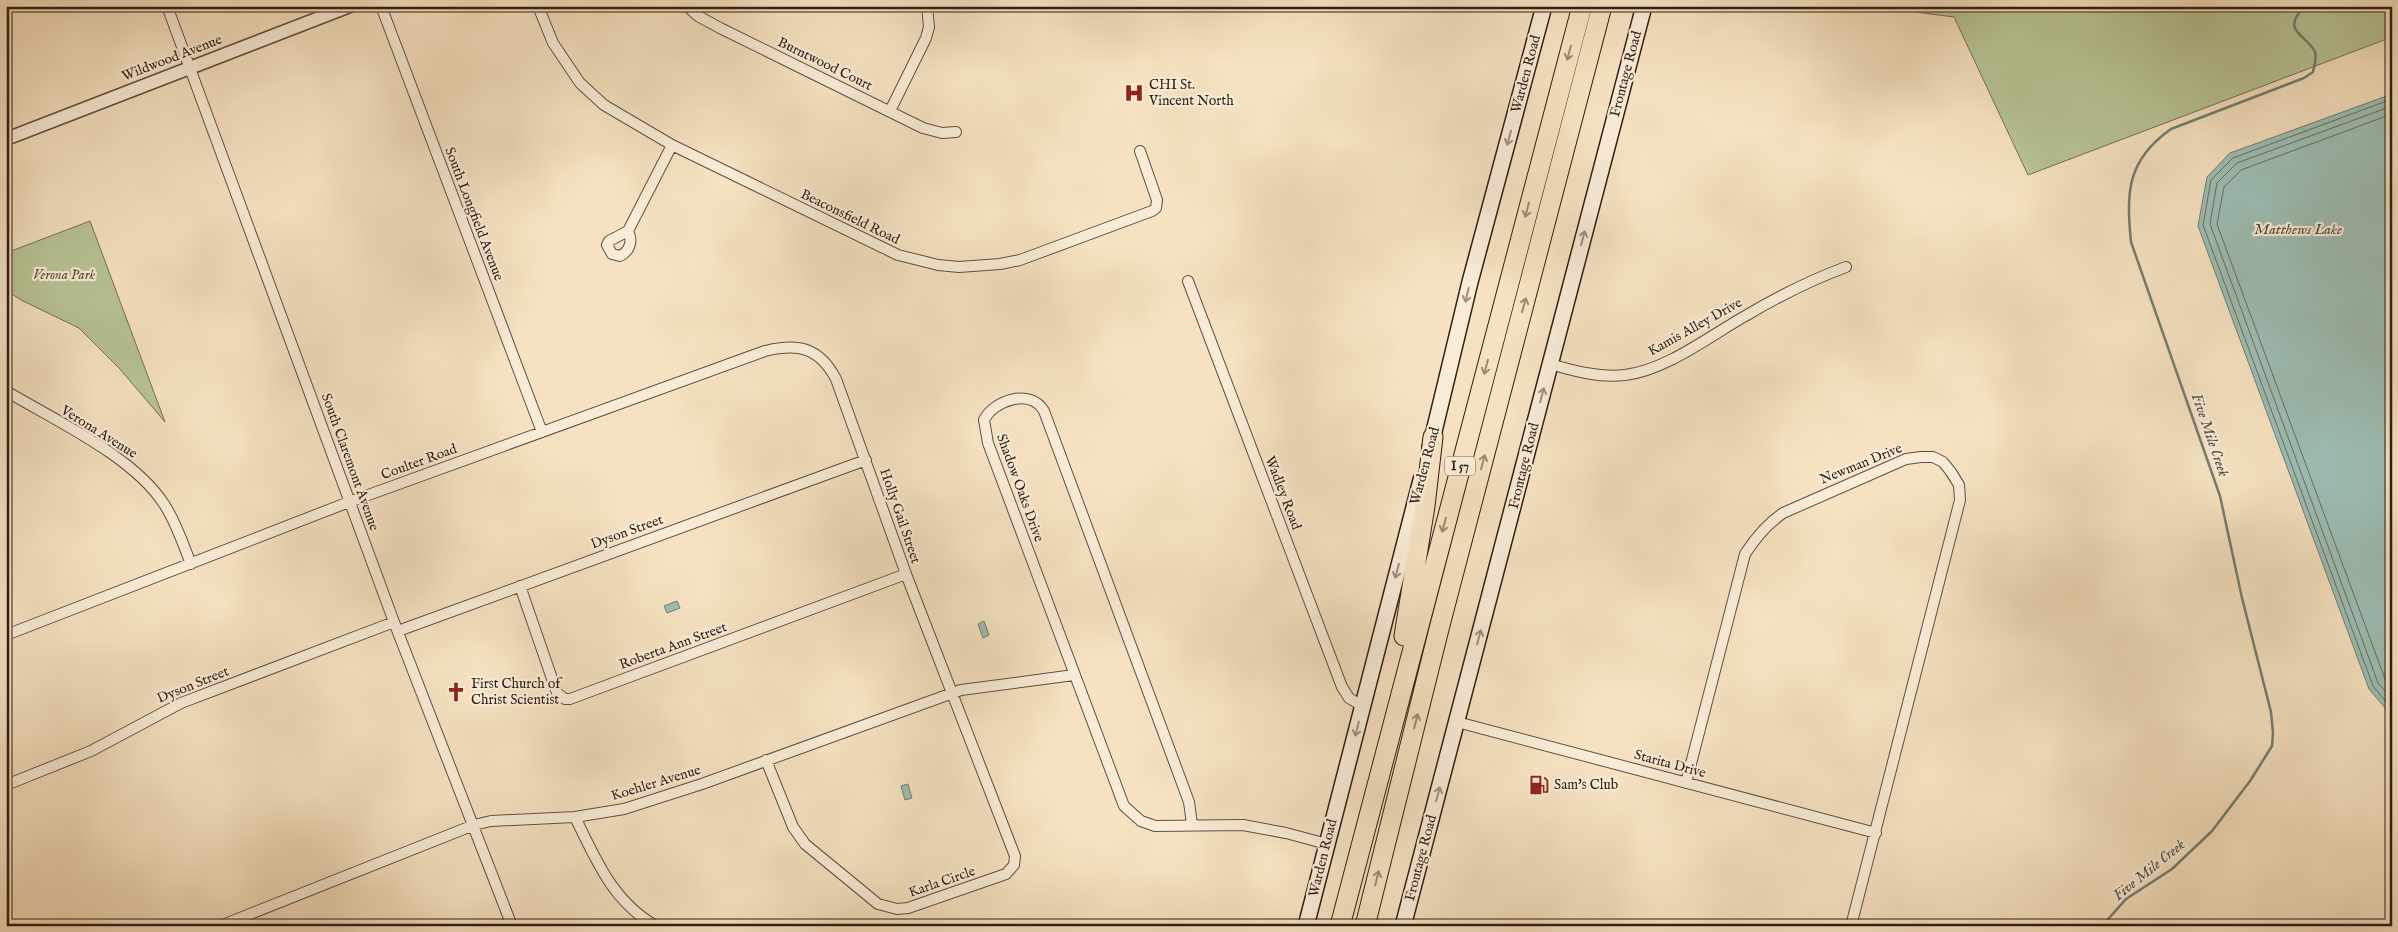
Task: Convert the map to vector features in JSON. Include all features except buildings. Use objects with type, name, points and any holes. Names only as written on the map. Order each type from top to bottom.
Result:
[{"type":"highway","name":"I 57","points":[[1340,926],[1582,6]]},
{"type":"highway","name":"I 57","points":[[1365,926],[1439,629],[1602,6]]},
{"type":"highway","points":[[1386,746],[1425,506],[1432,437]]},
{"type":"main road","name":"Warden Road","points":[[1306,926],[1470,282],[1544,6]]},
{"type":"main road","name":"Frontage Road","points":[[1404,926],[1644,6]]},
{"type":"street","name":"South Claremont Avenue","points":[[167,6],[349,502],[512,926]]},
{"type":"street","name":"Wildwood Avenue","points":[[6,139],[350,6]]},
{"type":"street","name":"South Longfield Avenue","points":[[381,6],[542,432]]},
{"type":"street","name":"Beaconsfield Road","points":[[538,6],[553,43],[580,83],[604,105],[672,145],[883,249],[922,262],[960,268],[1020,260],[1152,211],[1156,208],[1157,200],[1140,150]]},
{"type":"street","name":"Burntwood Court","points":[[687,6],[698,16],[720,28],[923,128],[942,133],[956,132]]},
{"type":"street","points":[[890,111],[926,38],[929,27],[927,6]]},
{"type":"street","points":[[628,231],[672,145]]},
{"type":"street","name":"Kamis Alley Drive","points":[[1550,364],[1576,371],[1611,376],[1640,372],[1687,350],[1805,283],[1846,267]]},
{"type":"street","name":"Wadley Road","points":[[1188,281],[1342,687],[1349,698],[1362,706]]},
{"type":"street","name":"Coulter Road","points":[[6,635],[349,502],[765,351],[784,346],[796,346],[816,354]]},
{"type":"street","name":"Holly Gail Street","points":[[816,354],[826,362],[836,378],[906,574],[953,693]]},
{"type":"street","name":"Verona Avenue","points":[[6,391],[107,451],[143,478],[170,515],[191,564]]},
{"type":"street","name":"Shadow Oaks Drive","points":[[1192,824],[1189,802],[1043,408],[1037,402],[1023,397],[992,408],[984,420],[984,427],[1074,675],[1124,806],[1131,815],[1148,824],[1174,826],[1192,824],[1243,825],[1286,833],[1327,844]]},
{"type":"street","name":"Newman Drive","points":[[1686,783],[1745,554],[1755,538],[1782,512],[1906,459],[1933,458],[1943,462],[1958,485],[1960,500],[1851,926]]},
{"type":"street","name":"Dyson Street","points":[[6,785],[91,751],[181,703],[396,626],[520,586],[866,460]]},
{"type":"street","name":"Roberta Ann Street","points":[[520,586],[557,693],[565,699],[570,699],[906,574]]},
{"type":"street","name":"Koehler Avenue","points":[[220,926],[474,825],[491,821],[575,817],[650,803],[961,690],[1074,675]]},
{"type":"street","name":"Karla Circle","points":[[766,760],[800,837],[838,873],[878,904],[897,909],[908,908],[1006,874],[1014,865],[1015,856],[953,693]]},
{"type":"street","name":"Starita Drive","points":[[1457,722],[1876,833]]},
{"type":"street","points":[[575,817],[609,884],[619,898],[631,910],[656,926]]},
{"type":"green space","points":[[1916,6],[2392,6],[2392,37],[2028,175],[1954,17],[1915,12]]},
{"type":"green space","name":"Verona Park","points":[[90,221],[165,422],[119,368],[79,328],[21,300],[6,290],[6,253]]},
{"type":"water","name":"Matthews Lake","points":[[2392,94],[2392,716],[2369,689],[2198,226],[2207,177],[2230,153]]},
{"type":"water","points":[[677,601],[680,608],[667,613],[664,606]]},
{"type":"water","points":[[984,621],[989,635],[983,638],[978,624]]},
{"type":"water","points":[[908,784],[912,798],[905,800],[901,786]]},
{"type":"waterway","name":"Five Mile Creek","points":[[2102,926],[2126,899],[2172,869],[2212,831],[2250,781],[2272,746],[2273,733],[2271,712],[2242,598],[2220,496],[2131,242],[2129,208],[2133,178],[2145,153],[2171,129],[2304,78],[2313,72],[2316,59],[2315,52],[2297,32],[2294,22],[2305,6]]},
{"type":"place","name":"CHI St. Vincent North","points":[[1134,93]]},
{"type":"place","name":"First Church of Christ Scientist","points":[[456,692]]},
{"type":"place","name":"Sam's Club","points":[[1539,785]]}]
